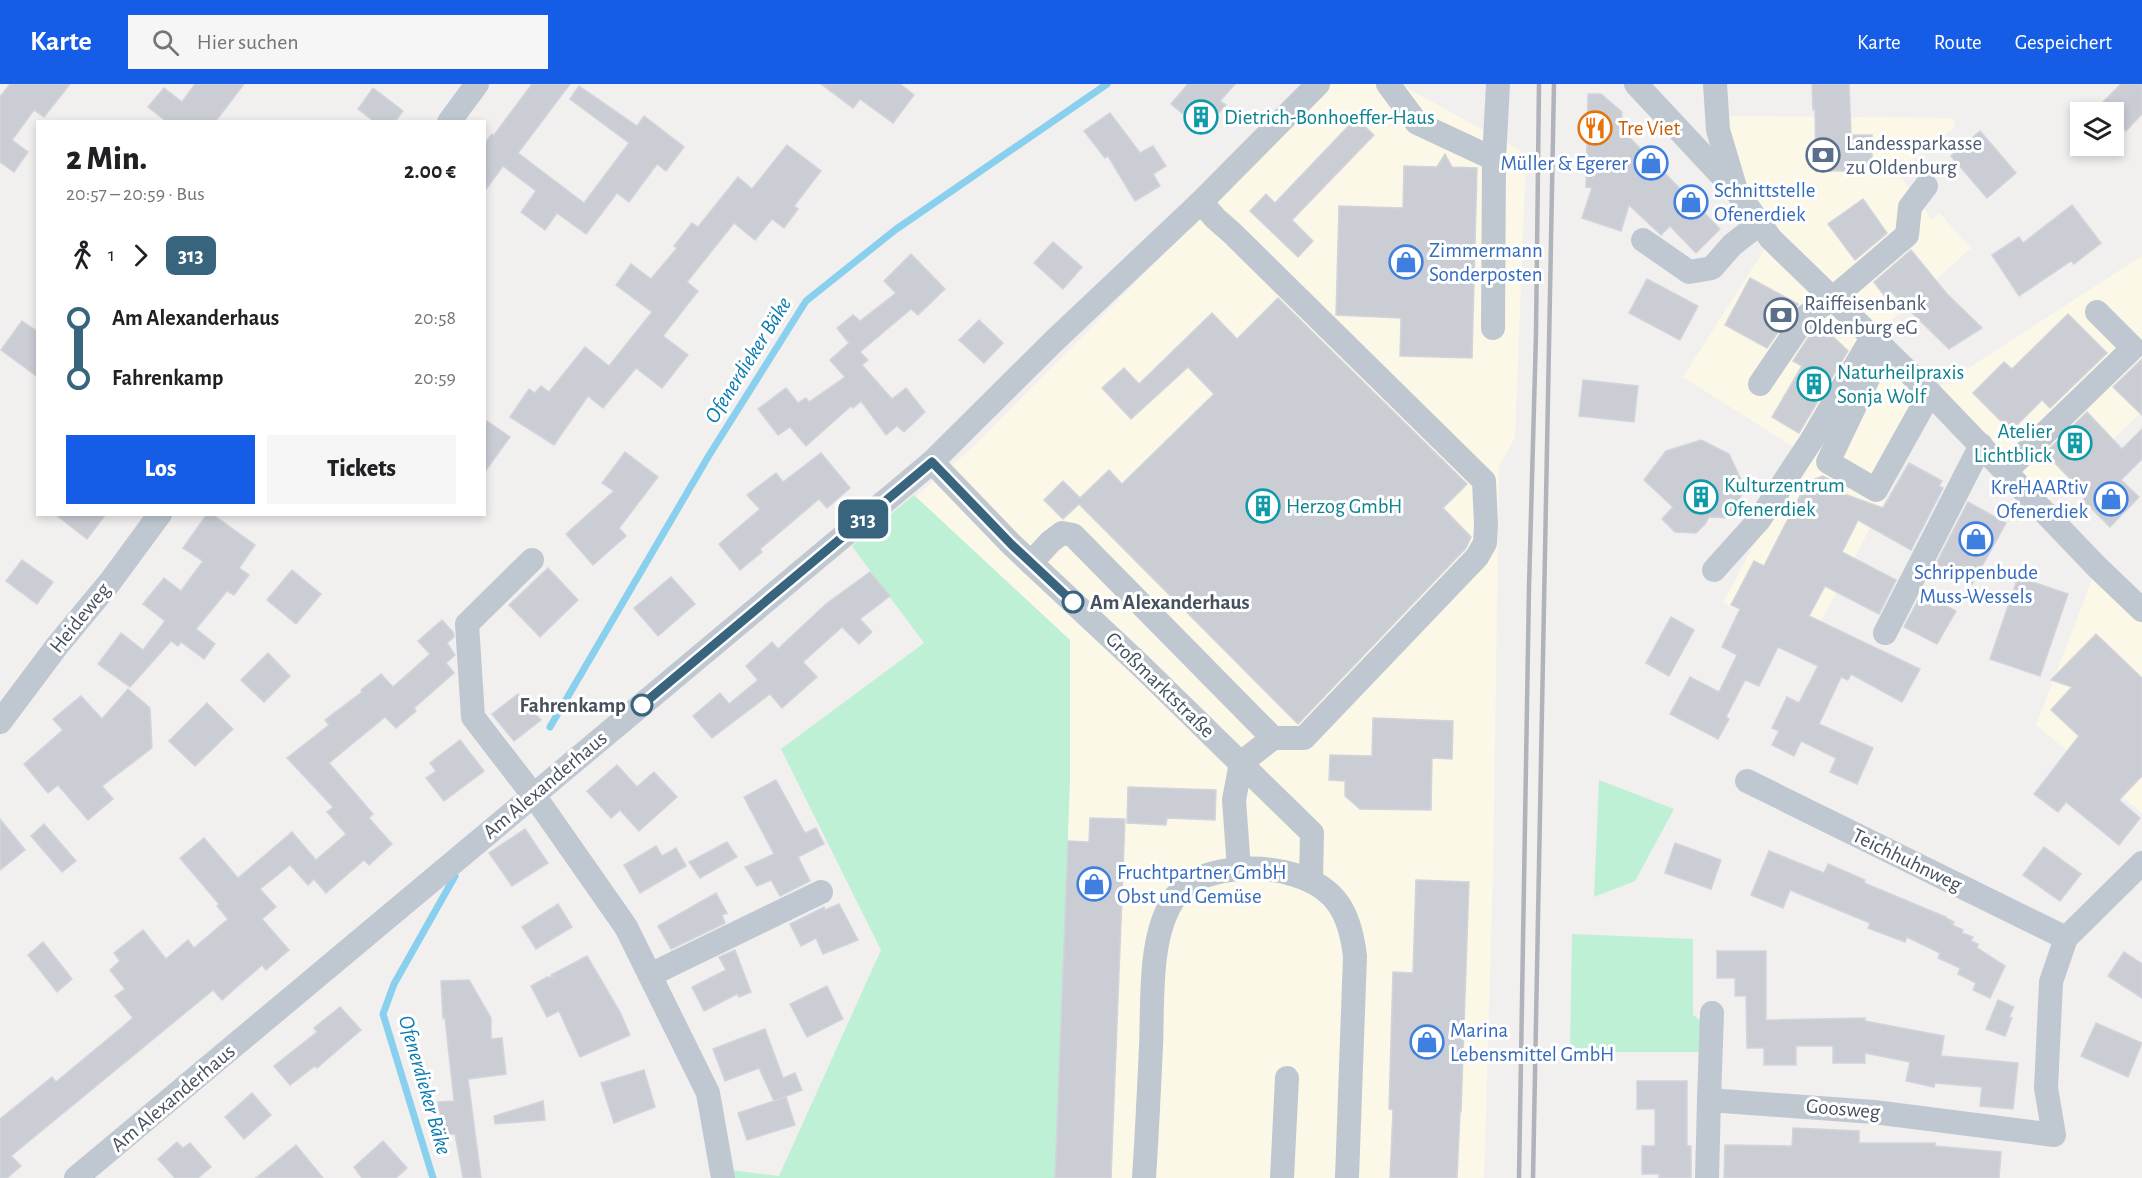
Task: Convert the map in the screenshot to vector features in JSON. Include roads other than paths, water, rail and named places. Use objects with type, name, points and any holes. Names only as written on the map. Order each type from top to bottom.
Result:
[{"type":"street","points":[[450,120],[477,84]]},
{"type":"street","name":"Am Alexanderhaus","points":[[76,1178],[932,462],[1055,340],[1201,202],[1318,84]]},
{"type":"street","points":[[1388,84],[1417,123],[1494,159]]},
{"type":"street","points":[[1493,328],[1494,159],[1498,84]]},
{"type":"street","points":[[1636,84],[1737,192],[1771,239],[1930,393],[2097,567],[2142,610]]},
{"type":"street","points":[[1715,84],[1718,130],[1737,192]]},
{"type":"street","points":[[1760,384],[1806,316],[1832,299],[1906,235],[1910,207],[1926,186]]},
{"type":"street","points":[[1201,202],[1484,481],[1485,543],[1476,557],[1304,738],[1273,738],[1241,764],[1234,800],[1239,869]]},
{"type":"street","points":[[1643,240],[1689,272],[1712,268],[1732,245],[1759,224]]},
{"type":"street","points":[[2006,471],[2133,348],[2097,312]]},
{"type":"street","points":[[1878,342],[1828,462],[1876,490],[1930,393]]},
{"type":"street","points":[[1714,570],[1759,520],[1878,342]]},
{"type":"street","points":[[1885,633],[1981,445]]},
{"type":"street","name":"Großmarktstraße","points":[[932,462],[1031,563],[1140,664],[1312,833],[1311,880]]},
{"type":"street","name":"Heideweg","points":[[0,722],[159,516]]},
{"type":"street","points":[[1031,563],[1050,542],[1062,533],[1073,534],[1273,738]]},
{"type":"street","points":[[531,560],[467,624],[473,717],[534,796],[626,927],[708,1093],[723,1178]]},
{"type":"street","name":"Teichhuhnweg","points":[[1747,781],[2066,939]]},
{"type":"street","points":[[2066,939],[2142,863]]},
{"type":"street","points":[[1144,1178],[1155,959],[1162,922],[1177,895],[1203,874],[1239,869],[1276,869],[1311,880],[1335,898],[1352,930],[1355,956],[1347,1178]]},
{"type":"street","points":[[654,983],[821,892]]},
{"type":"street","points":[[654,983],[805,913]]},
{"type":"street","name":"Goosweg","points":[[1709,1100],[1874,1112],[2054,1135],[2046,1088],[2051,982],[2066,939]]},
{"type":"street","points":[[1707,1178],[1712,1013]]},
{"type":"street","points":[[1282,1178],[1287,1078]]},
{"type":"waterway","name":"Ofenerdieker Bäke","points":[[550,727],[708,457],[806,301],[895,230],[1107,84]]},
{"type":"waterway","name":"Ofenerdieker Bäke","points":[[433,1178],[383,1014],[394,984],[455,876]]},
{"type":"railway","points":[[1519,1178],[1539,84]]},
{"type":"railway","points":[[1533,1178],[1554,84]]},
{"type":"place","name":"Dietrich-Bonhoeffer-Haus","points":[[1201,117]]},
{"type":"place","name":"Tre Viet","points":[[1595,128]]},
{"type":"place","name":"Landessparkasse zu Oldenburg","points":[[1823,155]]},
{"type":"place","name":"Müller & Egerer","points":[[1651,163]]},
{"type":"place","name":"Schnittstelle Ofenerdiek","points":[[1691,202]]},
{"type":"place","name":"Zimmermann Sonderposten","points":[[1406,262]]},
{"type":"place","name":"Raiffeisenbank Oldenburg eG","points":[[1781,315]]},
{"type":"place","name":"Naturheilpraxis Sonja Wolf","points":[[1814,384]]},
{"type":"place","name":"Atelier Lichtblick","points":[[2075,443]]},
{"type":"place","name":"Kulturzentrum Ofenerdiek","points":[[1701,497]]},
{"type":"place","name":"KreHAARtiv Ofenerdiek","points":[[2111,499]]},
{"type":"place","name":"Herzog GmbH","points":[[1263,506]]},
{"type":"place","name":"Schrippenbude Muss-Wessels","points":[[1976,539]]},
{"type":"place","name":"Am Alexanderhaus","points":[[1073,602]]},
{"type":"place","name":"Fahrenkamp","points":[[642,705]]},
{"type":"place","name":"Fruchtpartner GmbH Obst und Gemüse","points":[[1094,884]]},
{"type":"place","name":"Marina Lebensmittel GmbH","points":[[1427,1042]]}]
